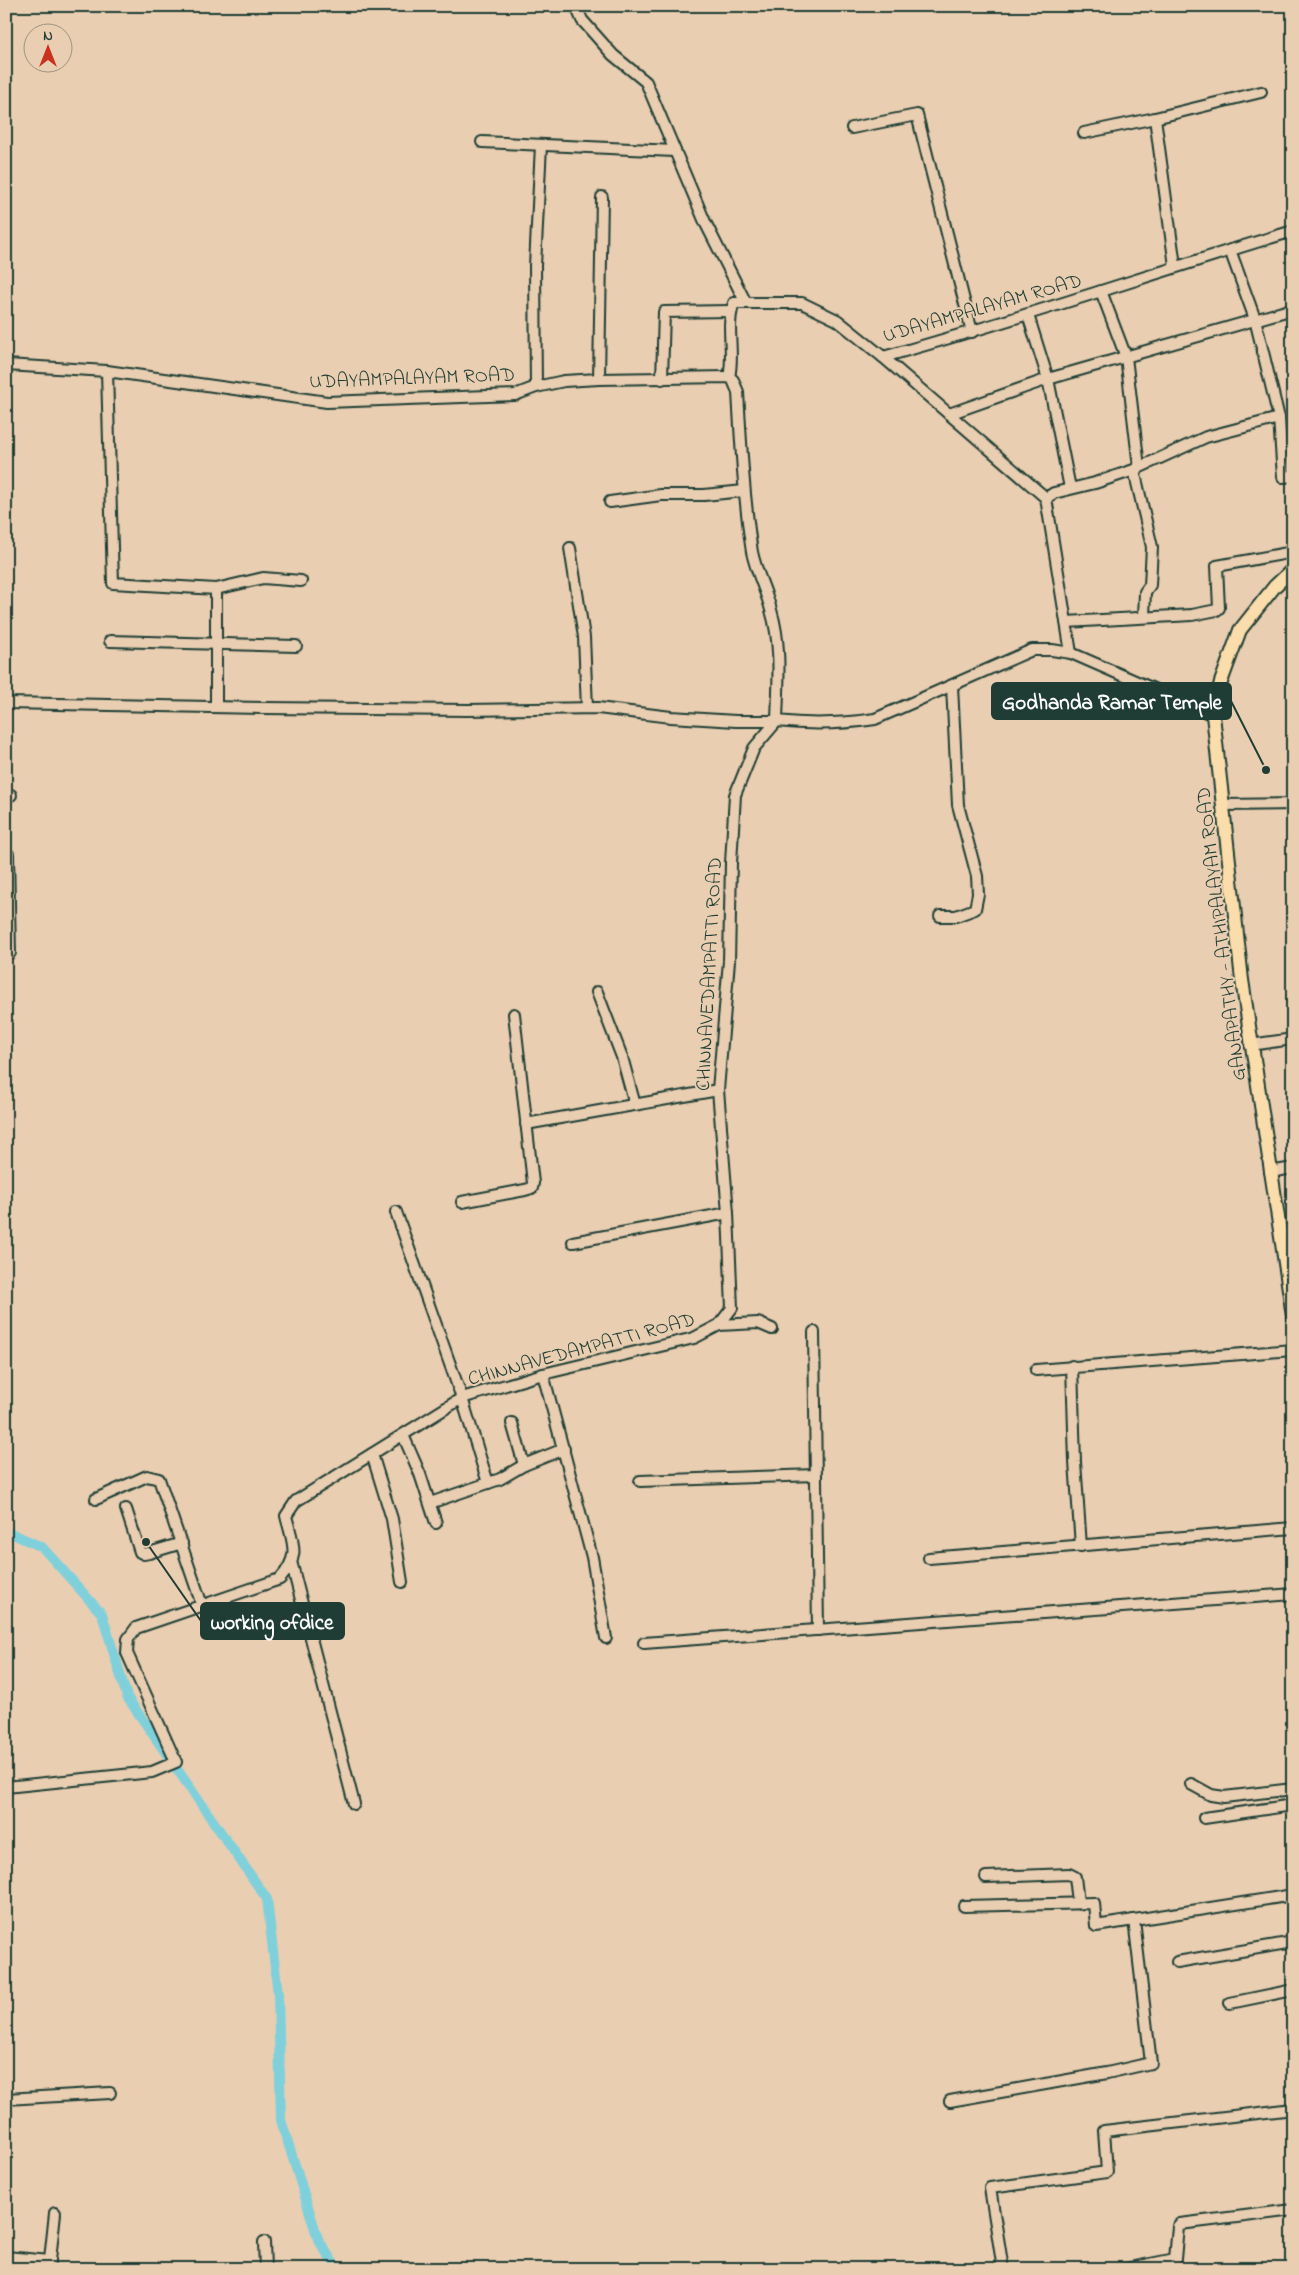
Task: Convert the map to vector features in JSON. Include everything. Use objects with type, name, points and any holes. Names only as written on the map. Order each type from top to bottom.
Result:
[{"type":"main road","name":"GANAPATHY - ATHIPALAYAM ROAD","points":[[1293,569],[1276,586],[1240,630],[1221,682],[1213,715],[1224,805],[1234,922],[1250,1044],[1292,1300],[1293,1316]]},
{"type":"street","points":[[576,6],[582,20],[614,55],[646,82],[705,222],[746,303]]},
{"type":"street","points":[[1084,133],[1261,92]]},
{"type":"street","points":[[852,128],[917,115],[972,332]]},
{"type":"street","points":[[1155,118],[1175,266]]},
{"type":"street","points":[[482,142],[674,151]]},
{"type":"street","points":[[536,387],[535,266],[541,145]]},
{"type":"street","points":[[599,379],[602,197]]},
{"type":"street","name":"UDAYAMPALAYAM ROAD","points":[[730,311],[734,303],[802,303],[836,320],[883,357],[1028,315],[1175,266],[1293,231]]},
{"type":"street","points":[[1230,250],[1255,319],[1279,418],[1282,477],[1293,476]]},
{"type":"street","points":[[1101,291],[1126,358],[1136,468],[1152,547],[1150,585],[1145,592],[1144,617]]},
{"type":"street","points":[[949,414],[1048,379],[1126,358],[1293,308]]},
{"type":"street","points":[[662,379],[664,312],[730,311],[733,363],[729,377],[733,380],[738,392],[744,491],[753,554],[761,585],[772,610],[776,635],[778,658],[777,720]]},
{"type":"street","points":[[1028,315],[1048,379],[1070,488]]},
{"type":"street","points":[[883,357],[1046,498],[1071,653]]},
{"type":"street","name":"UDAYAMPALAYAM ROAD","points":[[6,365],[107,371],[327,402],[515,395],[536,387],[564,381],[729,377]]},
{"type":"street","points":[[107,371],[113,583],[216,589],[263,578],[301,581]]},
{"type":"street","points":[[1046,498],[1054,493],[1095,483],[1136,468],[1206,436],[1279,418]]},
{"type":"street","points":[[610,502],[661,494],[704,494],[744,491]]},
{"type":"street","points":[[570,548],[584,637],[587,708]]},
{"type":"street","points":[[1066,622],[1192,615],[1217,610],[1219,608],[1216,572],[1218,566],[1293,552]]},
{"type":"street","points":[[216,589],[216,707]]},
{"type":"street","points":[[110,642],[296,646]]},
{"type":"street","points":[[6,703],[468,710],[587,708],[736,721],[777,720],[811,725],[875,719],[1032,650],[1052,650],[1071,653],[1213,715]]},
{"type":"street","points":[[940,916],[956,916],[975,909],[978,894],[977,876],[958,805],[952,686]]},
{"type":"street","name":"CHINNAVEDAMPATTI ROAD","points":[[354,1804],[292,1565],[294,1549],[286,1516],[296,1501],[462,1398],[543,1374],[694,1338],[719,1325],[732,1308],[728,1213],[718,1090],[729,961],[731,863],[735,795],[754,748],[777,720]]},
{"type":"street","points":[[1224,805],[1293,804]]},
{"type":"street","points":[[6,854],[8,854],[10,953]]},
{"type":"street","points":[[597,992],[622,1057],[635,1105]]},
{"type":"street","points":[[462,1202],[532,1188],[533,1183],[514,1014]]},
{"type":"street","points":[[1250,1044],[1293,1039]]},
{"type":"street","points":[[526,1124],[718,1090]]},
{"type":"street","points":[[1270,1172],[1293,1168]]},
{"type":"street","points":[[396,1212],[462,1398],[488,1483]]},
{"type":"street","points":[[573,1242],[728,1213]]},
{"type":"street","points":[[719,1325],[758,1323],[772,1329]]},
{"type":"street","points":[[814,1332],[818,1630]]},
{"type":"street","points":[[1036,1370],[1293,1350]]},
{"type":"street","points":[[1072,1366],[1074,1462],[1081,1546]]},
{"type":"street","points":[[543,1374],[592,1557],[606,1638]]},
{"type":"street","points":[[512,1422],[524,1465]]},
{"type":"street","points":[[403,1435],[430,1503],[436,1524]]},
{"type":"street","points":[[430,1503],[488,1483],[524,1465],[564,1449]]},
{"type":"street","points":[[372,1454],[392,1519],[402,1582]]},
{"type":"street","points":[[640,1481],[816,1475]]},
{"type":"street","points":[[96,1499],[147,1476],[160,1479],[202,1605]]},
{"type":"street","points":[[126,1509],[140,1552],[149,1553],[182,1544]]},
{"type":"street","points":[[929,1558],[1293,1528]]},
{"type":"street","points":[[6,1787],[152,1772],[176,1762],[127,1653],[128,1639],[136,1628],[280,1579],[292,1565]]},
{"type":"street","points":[[644,1643],[1293,1594]]},
{"type":"street","points":[[1192,1784],[1211,1795],[1224,1797],[1293,1789]]},
{"type":"street","points":[[1204,1818],[1293,1805]]},
{"type":"street","points":[[986,1877],[1069,1874],[1075,1877],[1078,1902]]},
{"type":"street","points":[[964,1906],[1094,1903],[1096,1926],[1293,1895]]},
{"type":"street","points":[[950,2101],[1107,2073],[1151,2063],[1134,1920]]},
{"type":"street","points":[[1177,1962],[1293,1942]]},
{"type":"street","points":[[1230,2003],[1293,1990]]},
{"type":"street","points":[[6,2099],[110,2092]]},
{"type":"street","points":[[1003,2269],[990,2188],[1107,2172],[1104,2131],[1293,2109]]},
{"type":"street","points":[[1125,2269],[1175,2259],[1175,2240],[1180,2224],[1293,2210]]},
{"type":"street","points":[[6,2258],[49,2265],[55,2213]]},
{"type":"street","points":[[264,2242],[265,2269]]},
{"type":"waterway","points":[[6,1531],[42,1547],[102,1614],[127,1697],[267,1899],[278,1994],[281,2120],[318,2239],[337,2269]]},
{"type":"place","name":"Godhanda Ramar Temple","points":[[1266,770]]},
{"type":"place","name":"working ofdice","points":[[146,1542]]}]
